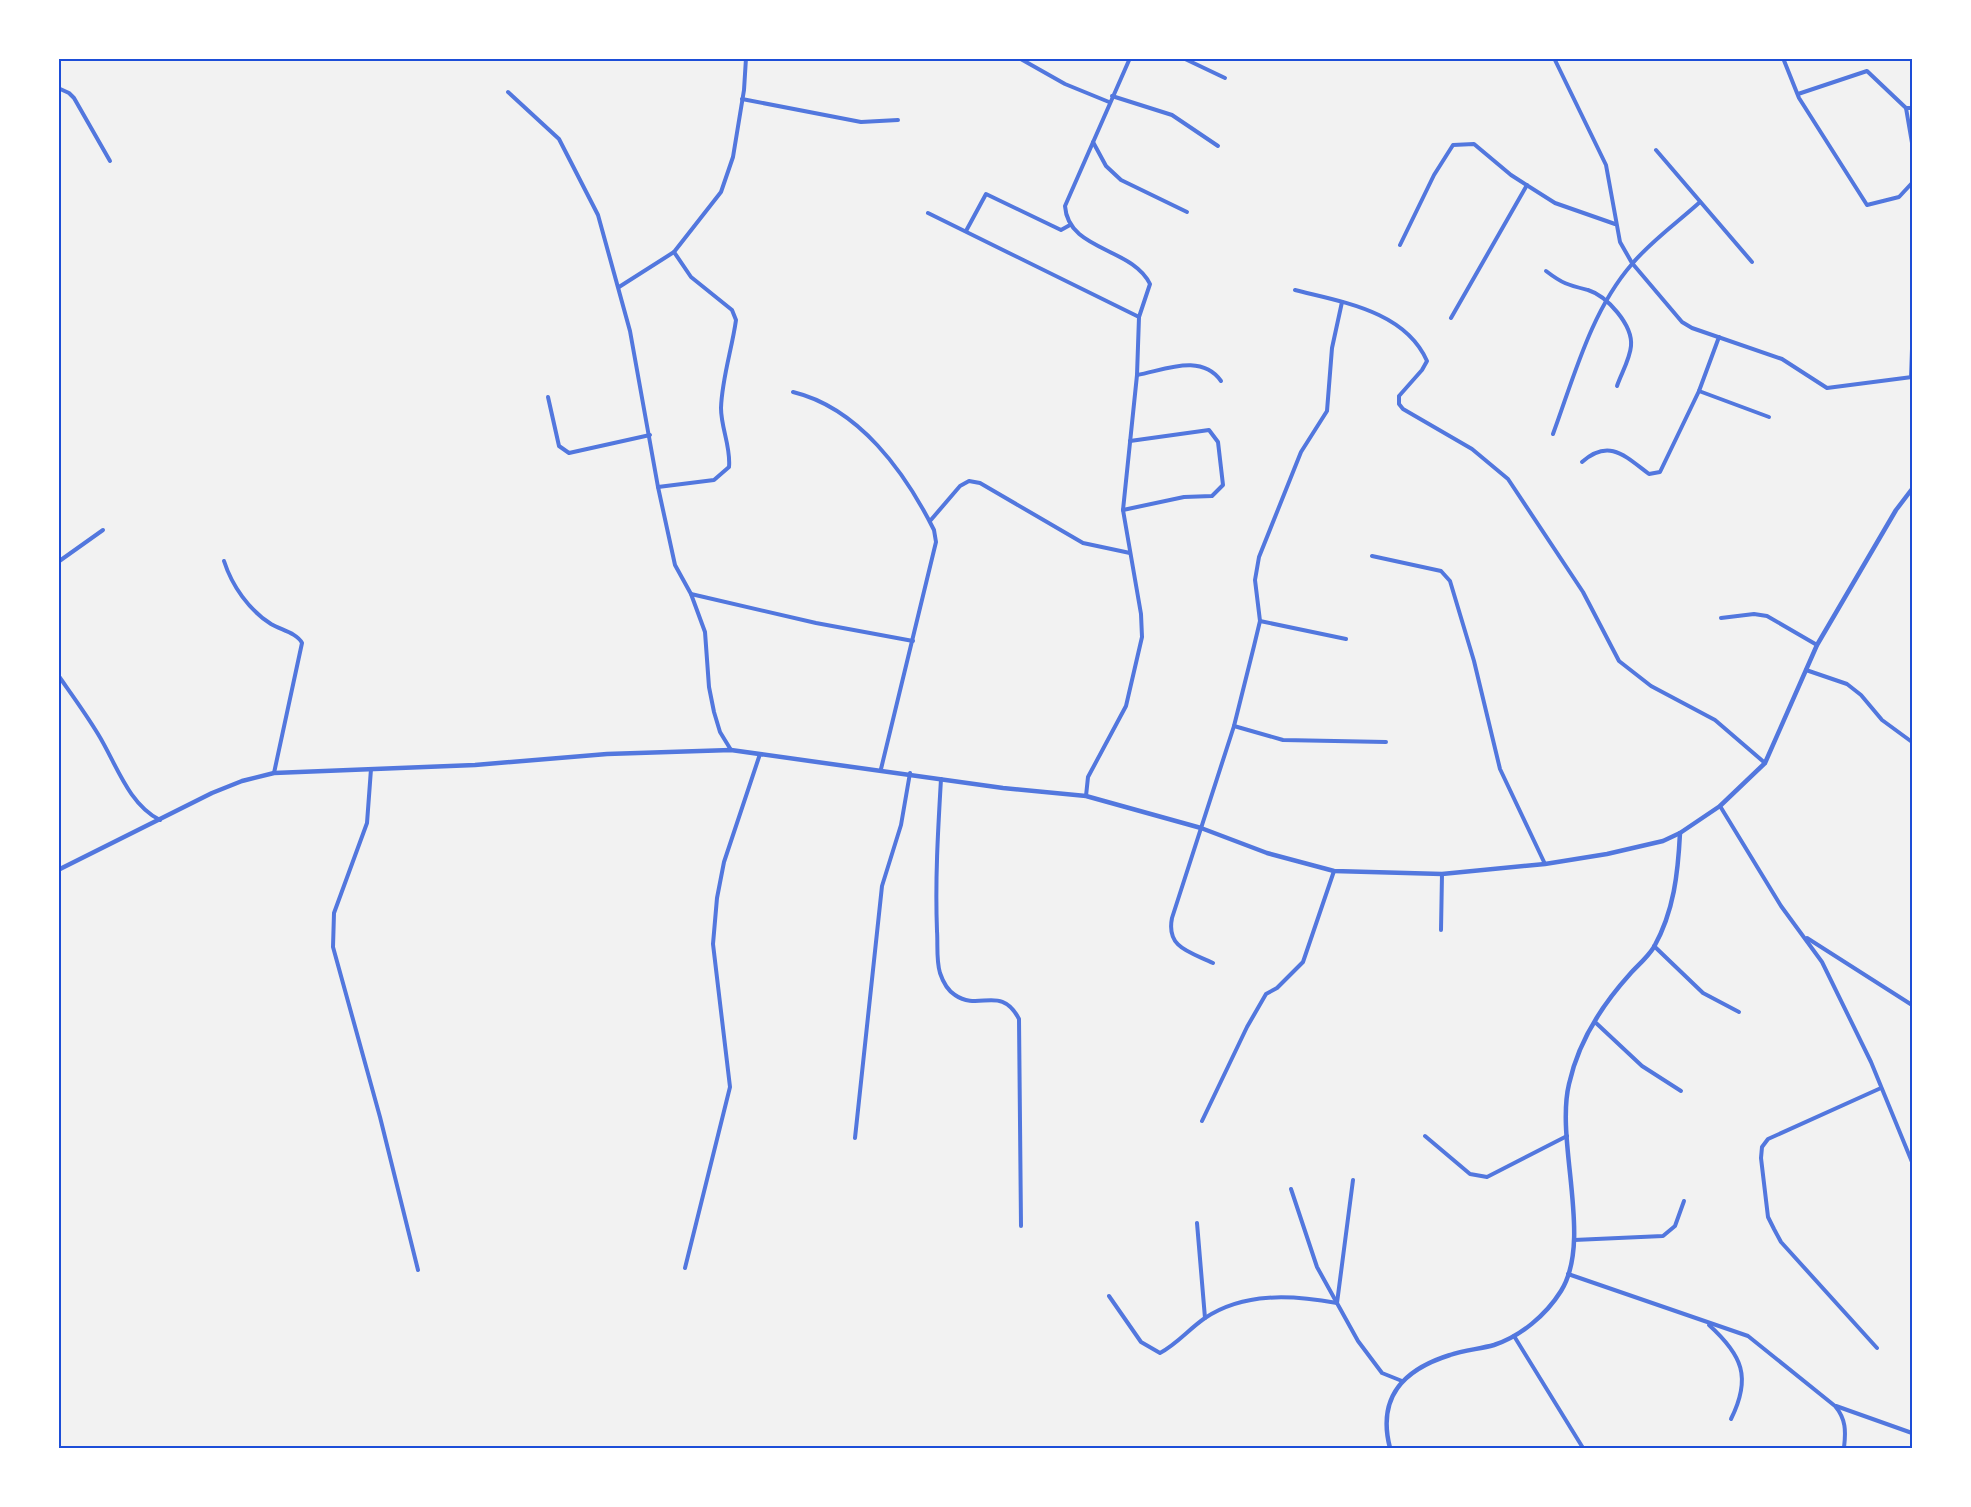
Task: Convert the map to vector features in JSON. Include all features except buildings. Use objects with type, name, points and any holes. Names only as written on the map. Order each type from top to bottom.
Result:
[{"type":"street","points":[[619,287],[674,252],[686,240],[726,182],[742,99],[746,58]]},
{"type":"street","points":[[1019,58],[1065,84],[1109,102]]},
{"type":"street","points":[[1086,796],[1088,777],[1126,706],[1142,637],[1141,614],[1124,510],[1137,375],[1139,316],[1150,284],[1145,274],[1128,261],[1079,234],[1070,225],[1065,206],[1130,58]]},
{"type":"street","points":[[1183,58],[1225,78]]},
{"type":"street","points":[[1554,58],[1606,165],[1620,242],[1632,263],[1682,322],[1782,358],[1827,388],[1912,377],[1912,349]]},
{"type":"street","points":[[1783,58],[1798,94],[1867,205],[1899,197],[1912,183]]},
{"type":"street","points":[[1798,94],[1867,71],[1905,108],[1912,143]]},
{"type":"street","points":[[58,88],[74,98],[110,161]]},
{"type":"street","points":[[508,92],[560,138],[598,214],[630,331],[658,487],[675,565],[691,594],[705,632],[709,687],[714,712],[720,732],[731,750]]},
{"type":"street","points":[[1112,96],[1172,115],[1218,146]]},
{"type":"street","points":[[742,99],[861,122],[898,120]]},
{"type":"street","points":[[1905,108],[1912,108]]},
{"type":"street","points":[[1093,142],[1106,166],[1121,180],[1187,212]]},
{"type":"street","points":[[1400,245],[1434,175],[1453,145],[1474,144],[1527,185],[1555,203],[1615,224]]},
{"type":"street","points":[[1656,150],[1752,262]]},
{"type":"street","points":[[1451,318],[1527,185]]},
{"type":"street","points":[[966,231],[986,194],[1060,230],[1070,225]]},
{"type":"street","points":[[1553,434],[1587,343],[1607,301],[1632,263],[1700,202]]},
{"type":"street","points":[[928,213],[1139,316]]},
{"type":"street","points":[[658,487],[714,480],[729,467],[730,457],[721,410],[722,388],[735,320],[732,310],[692,277],[674,252]]},
{"type":"street","points":[[1546,271],[1577,290],[1588,290],[1607,301],[1621,315],[1631,338],[1631,347],[1617,386]]},
{"type":"street","points":[[1295,290],[1377,313],[1395,324],[1423,352],[1427,361],[1399,396],[1399,404],[1414,417],[1472,449],[1508,479],[1583,592],[1619,661],[1651,686],[1715,720],[1765,763]]},
{"type":"street","points":[[1213,963],[1180,946],[1173,940],[1169,931],[1234,726],[1260,621],[1255,580],[1259,557],[1301,452],[1327,411],[1332,348],[1342,302]]},
{"type":"street","points":[[1582,462],[1593,452],[1607,450],[1622,454],[1649,474],[1660,472],[1699,392],[1719,337]]},
{"type":"street","points":[[1137,375],[1190,365],[1214,371],[1221,381]]},
{"type":"street","points":[[793,392],[815,397],[859,427],[881,449],[930,521],[936,542],[881,769]]},
{"type":"street","points":[[1699,392],[1769,417]]},
{"type":"street","points":[[548,397],[559,446],[569,453],[650,435]]},
{"type":"street","points":[[1124,510],[1184,497],[1212,496],[1223,485],[1218,442],[1209,430],[1130,441]]},
{"type":"street","points":[[930,521],[960,486],[969,481],[980,483],[1083,543],[1130,553]]},
{"type":"street","points":[[58,870],[212,793],[242,781],[274,773],[475,765],[608,754],[731,750],[910,773],[1003,788],[1086,796],[1201,828],[1267,853],[1334,872],[1442,874],[1545,864],[1606,854],[1663,841],[1680,833],[1720,806],[1765,763],[1818,645],[1896,510],[1912,489]]},
{"type":"street","points":[[58,562],[103,530]]},
{"type":"street","points":[[1372,556],[1441,571],[1450,581],[1474,660],[1500,769],[1545,864]]},
{"type":"street","points":[[224,561],[238,591],[253,608],[269,623],[299,638],[302,643],[274,773]]},
{"type":"street","points":[[691,594],[816,623],[913,641]]},
{"type":"street","points":[[1721,618],[1754,614],[1767,616],[1818,645]]},
{"type":"street","points":[[1260,621],[1346,639]]},
{"type":"street","points":[[1806,670],[1847,684],[1861,695],[1882,720],[1912,742]]},
{"type":"street","points":[[58,675],[99,735],[123,781],[144,808],[160,820]]},
{"type":"street","points":[[1234,726],[1282,740],[1386,742]]},
{"type":"street","points":[[685,1268],[730,1087],[713,944],[717,898],[724,861],[760,754]]},
{"type":"street","points":[[371,769],[367,823],[334,913],[333,947],[380,1117],[418,1270]]},
{"type":"street","points":[[855,1138],[882,886],[901,825],[910,773]]},
{"type":"street","points":[[941,778],[934,880],[939,971],[946,987],[957,997],[969,1000],[1003,1000],[1012,1006],[1019,1019],[1021,1226]]},
{"type":"street","points":[[1720,806],[1780,906],[1806,937],[1844,1004],[1912,1162]]},
{"type":"street","points":[[1389,1449],[1385,1412],[1392,1393],[1402,1381],[1449,1355],[1494,1345],[1514,1336],[1547,1309],[1562,1290],[1573,1240],[1568,1136],[1570,1080],[1574,1063],[1595,1022],[1654,946],[1665,923],[1677,883],[1680,833]]},
{"type":"street","points":[[1202,1121],[1247,1027],[1266,994],[1277,988],[1303,962],[1334,872]]},
{"type":"street","points":[[1441,930],[1442,874]]},
{"type":"street","points":[[1806,937],[1911,1003]]},
{"type":"street","points":[[1654,946],[1702,993],[1739,1012]]},
{"type":"street","points":[[1595,1022],[1642,1066],[1681,1091]]},
{"type":"street","points":[[1877,1348],[1781,1242],[1768,1217],[1761,1158],[1762,1147],[1768,1139],[1881,1088]]},
{"type":"street","points":[[1425,1136],[1470,1174],[1487,1177],[1568,1136]]},
{"type":"street","points":[[1337,1303],[1353,1180]]},
{"type":"street","points":[[1292,1189],[1309,1249],[1337,1303],[1382,1374],[1402,1381]]},
{"type":"street","points":[[1573,1240],[1663,1236],[1675,1226],[1684,1200]]},
{"type":"street","points":[[1197,1223],[1205,1318]]},
{"type":"street","points":[[1567,1274],[1708,1325],[1748,1336],[1835,1406],[1843,1415],[1846,1425],[1844,1449]]},
{"type":"street","points":[[1109,1296],[1141,1342],[1160,1353],[1205,1318],[1232,1304],[1267,1297],[1300,1297],[1337,1303]]},
{"type":"street","points":[[1708,1325],[1734,1351],[1741,1365],[1743,1384],[1731,1419]]},
{"type":"street","points":[[1514,1336],[1583,1449]]},
{"type":"street","points":[[1835,1406],[1912,1434]]}]
